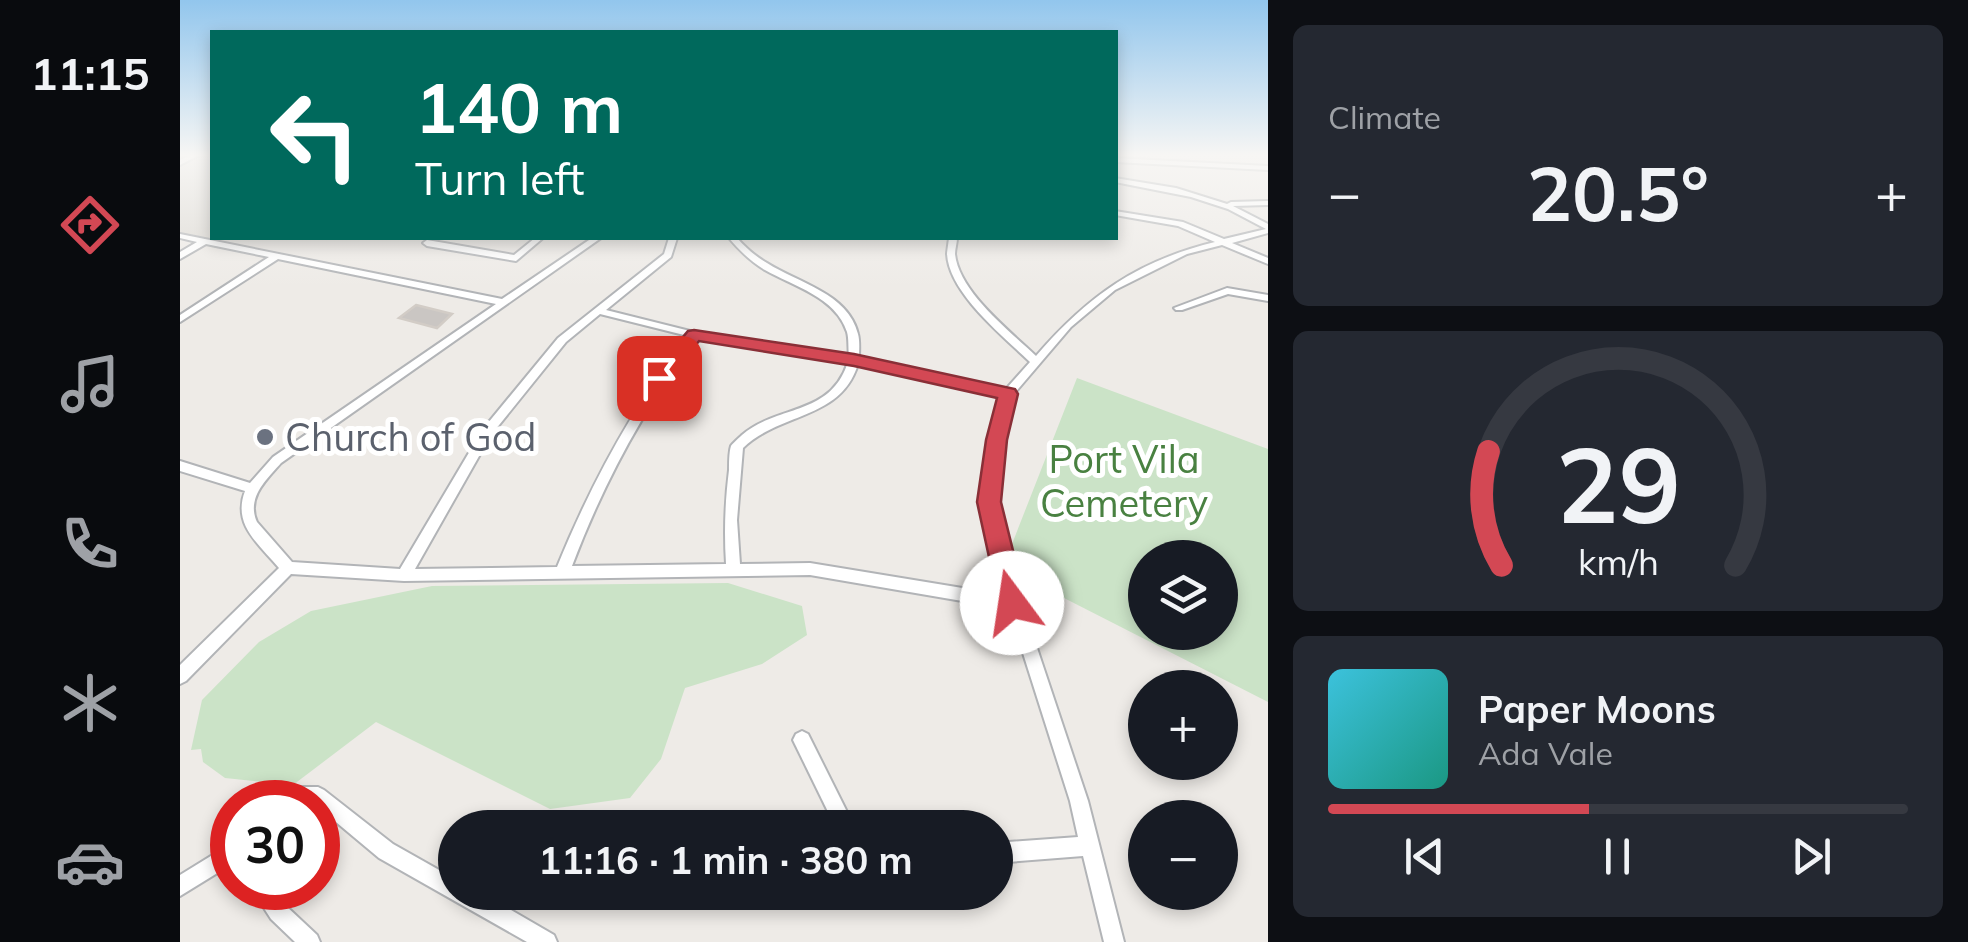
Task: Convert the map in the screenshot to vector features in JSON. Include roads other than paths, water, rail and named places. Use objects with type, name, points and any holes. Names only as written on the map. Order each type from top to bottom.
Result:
[{"type":"street","points":[[1213,199],[1229,204],[1268,229]]},
{"type":"street","points":[[1229,204],[1268,204]]},
{"type":"street","points":[[1118,213],[1167,220],[1225,240],[1268,261]]},
{"type":"street","points":[[1114,942],[1079,801],[1012,603],[989,502],[996,440],[1008,394],[1068,324],[1112,288],[1168,258],[1268,229]]},
{"type":"street","points":[[180,236],[208,239]]},
{"type":"street","points":[[180,256],[208,239]]},
{"type":"street","points":[[212,240],[501,302]]},
{"type":"street","points":[[448,245],[454,240]]},
{"type":"street","points":[[427,242],[516,258],[537,240]]},
{"type":"street","points":[[594,240],[277,460],[249,488],[244,502],[248,518],[288,568],[404,575],[810,569],[1012,603]]},
{"type":"street","points":[[404,575],[488,432],[562,340],[668,255],[672,240]]},
{"type":"street","points":[[732,571],[730,520],[737,447],[753,432],[803,413],[835,394],[848,380],[854,360],[851,327],[837,307],[810,287],[757,263],[734,240]]},
{"type":"street","points":[[953,240],[951,262],[963,285],[1034,360]]},
{"type":"street","points":[[180,319],[276,256]]},
{"type":"street","points":[[1180,308],[1228,291],[1268,298]]},
{"type":"street","points":[[598,310],[694,335],[854,360],[1008,394]]},
{"type":"street","points":[[562,573],[584,513],[620,440],[659,378],[694,335]]},
{"type":"street","points":[[180,466],[249,488]]},
{"type":"street","points":[[180,676],[288,568]]},
{"type":"street","points":[[802,740],[837,810]]},
{"type":"street","points":[[340,814],[386,851],[438,880]]},
{"type":"street","points":[[1013,852],[1089,846]]},
{"type":"street","points":[[180,886],[210,867]]},
{"type":"street","points":[[277,910],[310,942]]},
{"type":"street","points":[[491,910],[547,942]]},
{"type":"place","name":"Church of God","points":[[265,437]]},
{"type":"park label","name":"Port Vila Cemetery","points":[[1124,481]]}]
